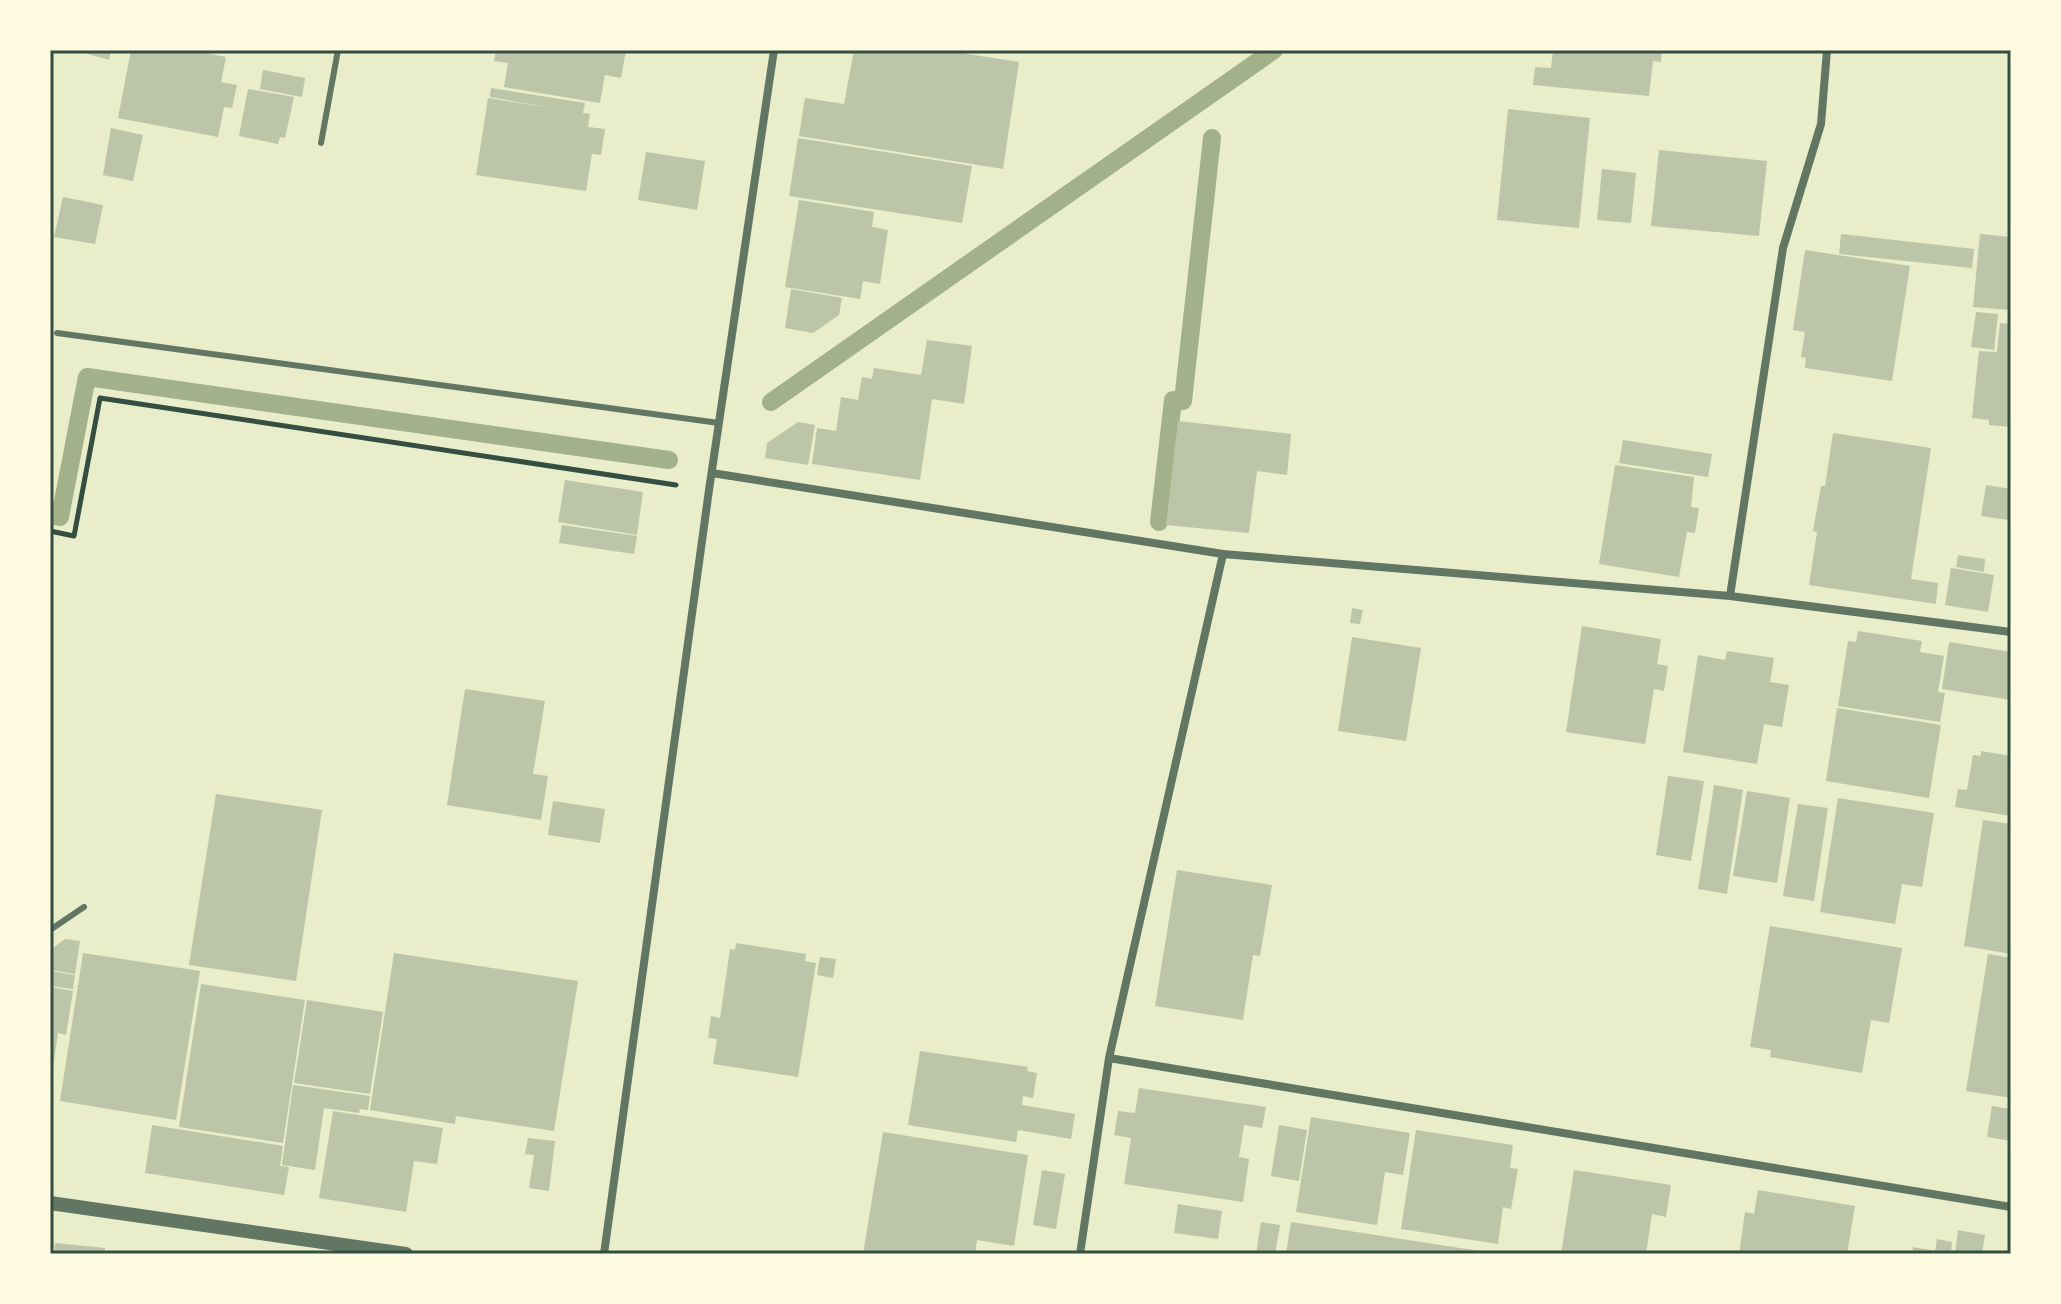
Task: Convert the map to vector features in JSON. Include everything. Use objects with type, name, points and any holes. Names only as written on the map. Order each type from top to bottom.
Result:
[{"type":"street","points":[[604,1254],[709,490],[774,50]]},
{"type":"street","points":[[1730,596],[1783,248],[1821,124],[1827,50]]},
{"type":"street","points":[[712,473],[1223,554],[1730,596],[2011,632]]},
{"type":"street","points":[[1080,1254],[1109,1058],[1223,554]]},
{"type":"street","points":[[1109,1058],[2011,1207]]},
{"type":"street","points":[[50,1203],[406,1254]]},
{"type":"lane","points":[[321,143],[338,50]]},
{"type":"lane","points":[[57,333],[719,423]]},
{"type":"lane","points":[[50,930],[84,907]]},
{"type":"path","points":[[50,531],[74,536],[100,398],[709,490]]},
{"type":"building","points":[[74,50],[111,50],[109,60]]},
{"type":"building","points":[[131,50],[191,50],[226,57],[221,82],[237,85],[232,108],[224,107],[218,137],[118,118]]},
{"type":"building","points":[[496,50],[626,50],[621,78],[605,75],[600,103],[504,87],[508,63],[494,61]]},
{"type":"building","points":[[854,50],[941,50],[1019,62],[1003,169],[799,136],[805,98],[844,104]]},
{"type":"building","points":[[1553,50],[1662,50],[1661,62],[1653,61],[1649,96],[1533,85],[1535,67],[1551,68]]},
{"type":"building","points":[[263,70],[305,78],[302,97],[260,89]]},
{"type":"building","points":[[491,88],[585,103],[583,113],[590,114],[588,127],[605,129],[601,155],[592,154],[586,191],[476,175],[488,98],[552,108],[490,97]]},
{"type":"building","points":[[248,89],[294,97],[285,138],[280,137],[278,144],[239,136]]},
{"type":"building","points":[[1508,109],[1590,118],[1579,228],[1497,220]]},
{"type":"building","points":[[111,128],[143,135],[133,181],[103,175]]},
{"type":"building","points":[[798,138],[972,166],[962,223],[789,196]]},
{"type":"building","points":[[1659,150],[1767,161],[1759,236],[1651,226]]},
{"type":"building","points":[[646,152],[705,161],[697,210],[638,200]]},
{"type":"building","points":[[1602,169],[1636,173],[1631,223],[1597,220]]},
{"type":"building","points":[[63,197],[103,205],[95,244],[54,237]]},
{"type":"building","points":[[799,200],[874,212],[872,227],[888,230],[880,284],[863,281],[860,299],[785,287]]},
{"type":"building","points":[[1841,234],[1974,249],[1972,268],[1839,254]]},
{"type":"building","points":[[1980,234],[2011,237],[2010,310],[1973,307]]},
{"type":"building","points":[[1805,250],[1910,266],[1892,381],[1805,368],[1806,358],[1801,357],[1805,332],[1793,330]]},
{"type":"building","points":[[791,289],[842,298],[839,315],[813,333],[785,328]]},
{"type":"building","points":[[1976,312],[1998,314],[1994,350],[1971,347]]},
{"type":"building","points":[[2000,323],[2011,324],[2011,427],[1989,425],[1989,420],[1972,418],[1979,351],[1997,352]]},
{"type":"building","points":[[927,340],[972,346],[964,404],[932,399],[920,480],[812,464],[817,428],[836,431],[841,397],[858,400],[862,377],[872,379],[874,368],[921,375]]},
{"type":"building","points":[[1178,421],[1291,434],[1287,475],[1257,471],[1249,533],[1166,525]]},
{"type":"building","points":[[798,422],[815,425],[808,465],[765,458],[767,443]]},
{"type":"building","points":[[1833,433],[1931,448],[1911,579],[1938,583],[1936,604],[1809,585],[1817,532],[1813,531],[1821,486],[1825,486]]},
{"type":"building","points":[[1623,440],[1712,454],[1708,477],[1619,463]]},
{"type":"building","points":[[1615,465],[1694,477],[1691,507],[1699,508],[1695,533],[1687,532],[1679,577],[1599,564]]},
{"type":"building","points":[[565,480],[643,492],[637,535],[558,522]]},
{"type":"building","points":[[1986,485],[2011,489],[2008,520],[1981,516]]},
{"type":"building","points":[[562,525],[637,536],[634,554],[559,543]]},
{"type":"building","points":[[1958,555],[1985,559],[1984,572],[1956,567]]},
{"type":"building","points":[[1951,568],[1994,575],[1988,612],[1945,605]]},
{"type":"building","points":[[1352,608],[1363,610],[1360,624],[1350,623]]},
{"type":"building","points":[[1582,626],[1661,639],[1657,664],[1668,666],[1664,691],[1654,689],[1645,744],[1566,732]]},
{"type":"building","points":[[1858,631],[1922,641],[1920,652],[1944,656],[1938,692],[1945,693],[1940,722],[1838,706],[1848,641],[1856,642]]},
{"type":"building","points":[[1352,637],[1421,648],[1406,741],[1338,731]]},
{"type":"building","points":[[1949,642],[2011,652],[2011,700],[1942,689]]},
{"type":"building","points":[[1727,651],[1774,658],[1770,682],[1789,685],[1782,727],[1764,724],[1757,764],[1683,752],[1698,655],[1725,660]]},
{"type":"building","points":[[465,689],[545,701],[533,774],[548,776],[541,820],[447,805]]},
{"type":"building","points":[[1837,708],[1941,725],[1929,798],[1826,781]]},
{"type":"building","points":[[1981,751],[2011,756],[2011,816],[1955,807],[1958,789],[1967,790],[1973,755],[1981,756]]},
{"type":"building","points":[[1668,776],[1704,781],[1691,861],[1656,855]]},
{"type":"building","points":[[1714,785],[1743,790],[1727,894],[1698,889]]},
{"type":"building","points":[[1747,791],[1790,798],[1777,883],[1733,876]]},
{"type":"building","points":[[216,794],[322,810],[296,981],[189,965]]},
{"type":"building","points":[[1838,798],[1934,813],[1922,887],[1902,884],[1895,924],[1820,912]]},
{"type":"building","points":[[553,801],[605,809],[600,843],[548,835]]},
{"type":"building","points":[[1798,804],[1828,808],[1814,901],[1783,896]]},
{"type":"building","points":[[1983,820],[2011,824],[2011,954],[1964,946]]},
{"type":"building","points":[[1177,870],[1272,885],[1260,956],[1253,955],[1243,1020],[1155,1006]]},
{"type":"building","points":[[1770,926],[1902,948],[1889,1023],[1871,1020],[1862,1073],[1770,1057],[1771,1050],[1750,1047]]},
{"type":"building","points":[[65,939],[80,941],[75,974],[50,970],[50,950]]},
{"type":"building","points":[[736,943],[806,954],[805,961],[816,963],[798,1077],[713,1064],[717,1039],[708,1038],[711,1016],[720,1018],[730,949],[735,950]]},
{"type":"building","points":[[83,953],[200,971],[176,1120],[60,1101]]},
{"type":"building","points":[[394,953],[578,981],[554,1131],[456,1116],[455,1124],[370,1110]]},
{"type":"building","points":[[1988,954],[2011,958],[2011,1098],[1966,1091]]},
{"type":"building","points":[[820,957],[836,959],[833,978],[817,975]]},
{"type":"building","points":[[50,971],[75,975],[73,989],[50,986]]},
{"type":"building","points":[[201,984],[305,1000],[283,1143],[179,1127]]},
{"type":"building","points":[[50,987],[73,991],[66,1035],[58,1033],[52,1074]]},
{"type":"building","points":[[307,1000],[383,1012],[370,1094],[294,1083]]},
{"type":"building","points":[[920,1051],[1028,1067],[1027,1071],[1037,1073],[1033,1098],[1023,1096],[1022,1105],[1075,1114],[1071,1139],[1018,1130],[1016,1142],[908,1125]]},
{"type":"building","points":[[293,1085],[370,1096],[368,1110],[360,1109],[359,1113],[324,1108],[315,1170],[282,1165]]},
{"type":"building","points":[[1139,1088],[1266,1107],[1262,1128],[1244,1125],[1239,1157],[1249,1159],[1243,1202],[1124,1184],[1131,1138],[1114,1135],[1118,1111],[1135,1113]]},
{"type":"building","points":[[1992,1106],[2011,1109],[2011,1141],[1987,1137]]},
{"type":"building","points":[[333,1111],[443,1128],[437,1164],[414,1161],[406,1212],[319,1198]]},
{"type":"building","points":[[1311,1117],[1410,1133],[1403,1175],[1385,1172],[1377,1225],[1296,1212]]},
{"type":"building","points":[[152,1125],[283,1146],[280,1166],[289,1167],[284,1195],[145,1173]]},
{"type":"building","points":[[1279,1125],[1307,1130],[1299,1181],[1271,1176]]},
{"type":"building","points":[[1416,1130],[1513,1145],[1510,1168],[1518,1169],[1511,1209],[1503,1207],[1498,1244],[1401,1229]]},
{"type":"building","points":[[883,1132],[1028,1155],[1014,1246],[977,1240],[975,1254],[863,1254]]},
{"type":"building","points":[[528,1138],[555,1141],[549,1191],[529,1188],[534,1155],[525,1154]]},
{"type":"building","points":[[1042,1170],[1065,1174],[1056,1229],[1033,1225]]},
{"type":"building","points":[[1574,1170],[1671,1185],[1666,1217],[1652,1214],[1646,1254],[1561,1254]]},
{"type":"building","points":[[1758,1190],[1855,1206],[1847,1254],[1739,1254],[1745,1212],[1754,1214]]},
{"type":"building","points":[[1178,1204],[1222,1211],[1218,1239],[1174,1233]]},
{"type":"building","points":[[1261,1222],[1280,1225],[1275,1254],[1256,1254]]},
{"type":"building","points":[[1291,1222],[1486,1252],[1486,1254],[1286,1254]]},
{"type":"building","points":[[1958,1230],[1985,1235],[1982,1254],[1955,1254]]},
{"type":"building","points":[[1937,1239],[1952,1242],[1951,1254],[1912,1254],[1913,1247],[1935,1251]]},
{"type":"building","points":[[55,1243],[105,1248],[105,1254],[54,1254]]},
{"type":"waterway","points":[[771,402],[1274,50]]},
{"type":"waterway","points":[[1159,522],[1173,400],[1183,401],[1212,138]]},
{"type":"waterway","points":[[50,515],[60,517],[87,377],[669,460]]}]
